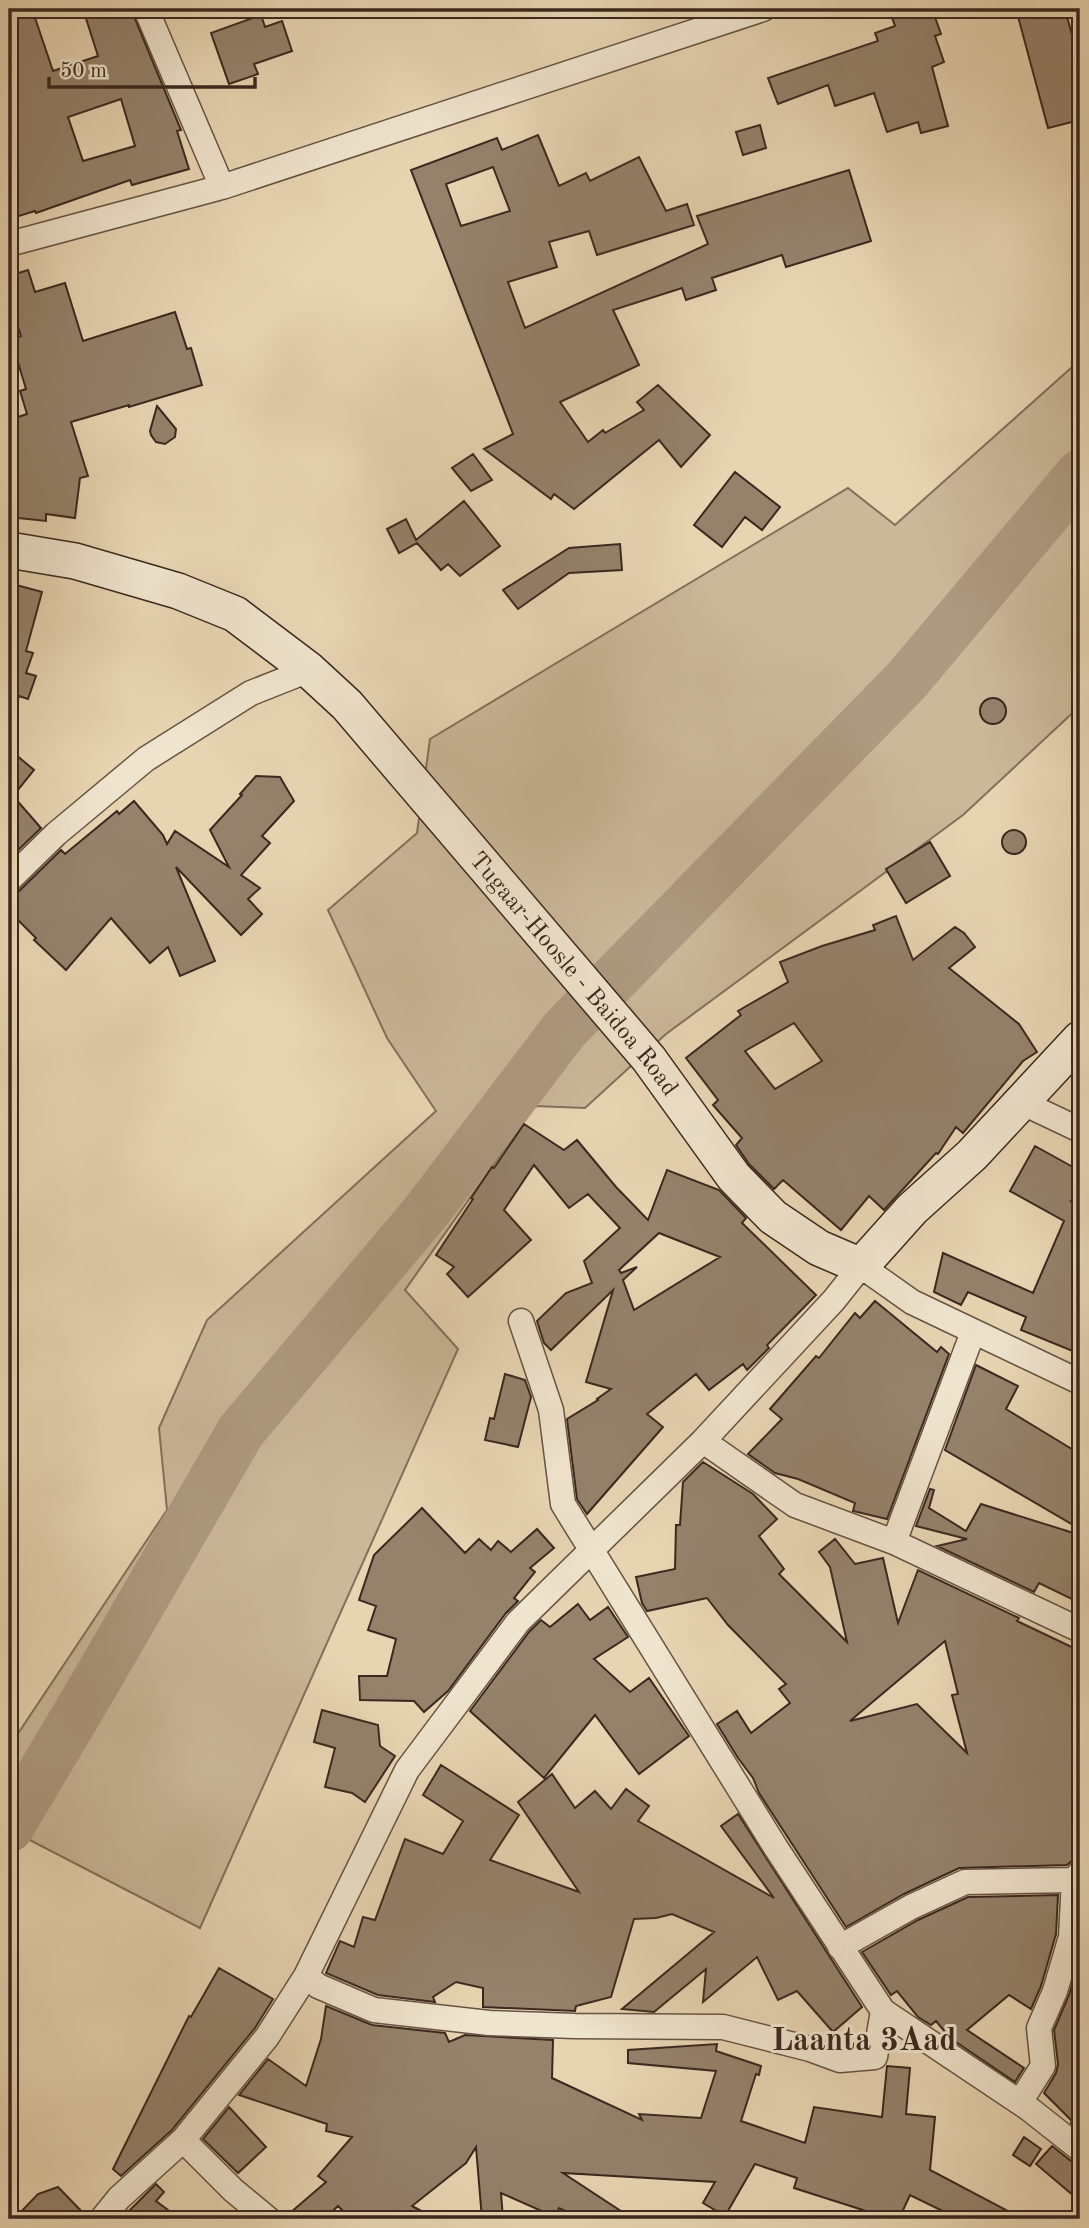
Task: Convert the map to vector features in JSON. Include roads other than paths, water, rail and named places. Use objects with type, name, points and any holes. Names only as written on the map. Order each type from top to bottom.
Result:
[{"type":"main road","name":"Tugaar-Hoosle - Baidoa Road","points":[[9,550],[75,561],[178,590],[235,614],[309,670],[347,705],[649,1059],[734,1177],[773,1217],[819,1248],[861,1266]]},
{"type":"main road","points":[[861,1266],[912,1209],[972,1155],[1023,1103],[1080,1039]]},
{"type":"street","points":[[146,9],[222,187]]},
{"type":"street","points":[[9,244],[222,187],[762,9]]},
{"type":"street","points":[[9,880],[56,834],[146,759],[251,693],[309,670]]},
{"type":"street","points":[[1023,1103],[1077,1126]]},
{"type":"street","points":[[102,2219],[119,2198],[183,2140],[267,2037],[306,1976],[407,1770],[517,1622],[703,1441],[834,1300],[861,1266],[912,1302],[1080,1382]]},
{"type":"street","points":[[521,1321],[551,1410],[563,1504],[840,1947],[883,2011],[1020,2102],[1080,2149]]},
{"type":"street","points":[[894,1542],[973,1332]]},
{"type":"street","points":[[703,1441],[794,1505],[894,1542],[1080,1630]]},
{"type":"street","points":[[840,1947],[911,1907],[965,1882],[1077,1877],[1072,1937],[1055,1991],[1039,2028],[1043,2066],[1020,2102]]},
{"type":"street","points":[[306,1976],[318,1986],[374,2010],[489,2023],[723,2027],[810,2049],[840,2060],[875,2057],[883,2011]]},
{"type":"street","points":[[183,2140],[233,2190],[268,2219]]},
{"type":"waterway","points":[[9,1828],[241,1431],[425,1213],[565,1029],[906,681],[1080,474]]},
{"type":"district","name":"Laanta 3Aad","points":[[864,2039]]}]
